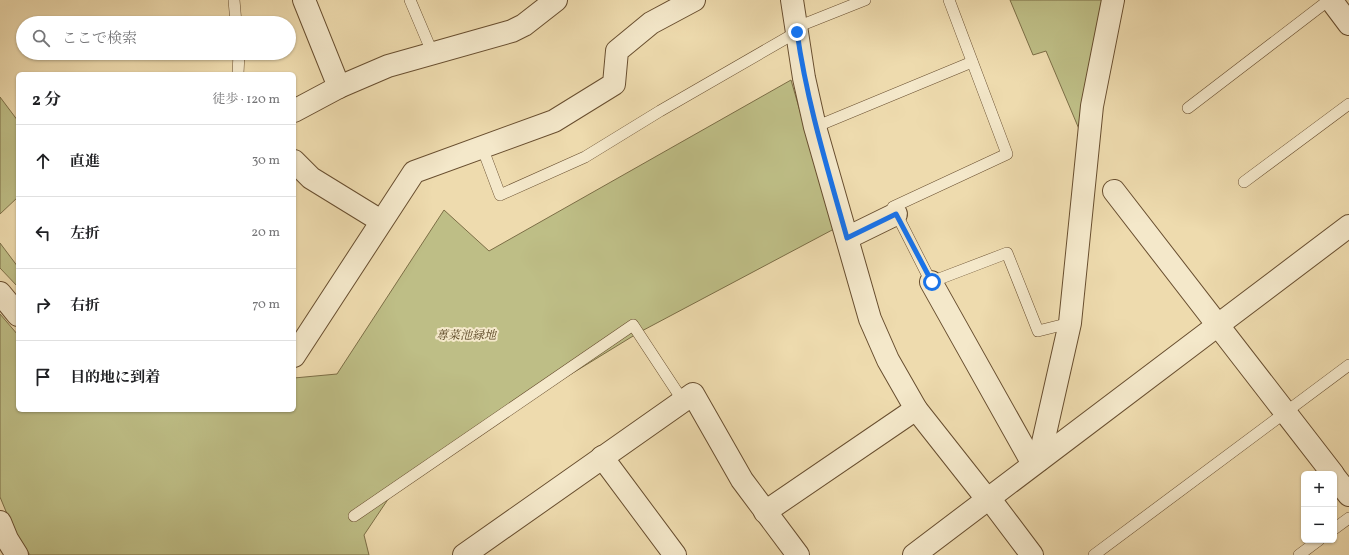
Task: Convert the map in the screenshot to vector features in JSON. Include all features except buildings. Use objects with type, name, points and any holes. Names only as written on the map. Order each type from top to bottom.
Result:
[{"type":"street","points":[[304,0],[339,87]]},
{"type":"street","points":[[296,110],[339,87],[388,66],[432,52],[512,31],[524,25],[556,0]]},
{"type":"street","points":[[296,353],[414,172],[554,121],[604,92],[614,84],[617,51],[651,23],[694,0]]},
{"type":"street","points":[[792,0],[804,78],[816,127],[870,319],[888,360],[916,409],[1032,555]]},
{"type":"street","points":[[1036,462],[1070,323],[1092,106],[1113,0]]},
{"type":"street","points":[[1330,0],[1349,24]]},
{"type":"street","points":[[296,163],[311,178],[381,221]]},
{"type":"street","points":[[1114,191],[1330,471]]},
{"type":"street","points":[[847,238],[896,214]]},
{"type":"street","points":[[914,555],[1349,226]]},
{"type":"street","points":[[932,282],[1036,462]]},
{"type":"street","points":[[0,294],[16,313]]},
{"type":"street","points":[[464,555],[693,394],[742,480],[798,555]]},
{"type":"street","points":[[765,512],[916,409]]},
{"type":"street","points":[[602,457],[675,555]]},
{"type":"street","points":[[1337,480],[1349,495]]},
{"type":"street","points":[[0,522],[7,539],[17,555]]},
{"type":"lane","points":[[234,0],[235,16]]},
{"type":"lane","points":[[410,0],[432,52]]},
{"type":"lane","points":[[482,147],[500,195],[585,157],[797,30],[865,0]]},
{"type":"lane","points":[[949,0],[1008,154],[893,207],[932,282],[1007,253],[1038,331],[1070,323]]},
{"type":"lane","points":[[1188,108],[1330,0]]},
{"type":"lane","points":[[238,72],[239,60]]},
{"type":"lane","points":[[816,127],[972,62]]},
{"type":"lane","points":[[1244,182],[1349,104]]},
{"type":"lane","points":[[354,516],[633,325],[683,401]]},
{"type":"lane","points":[[1094,555],[1349,366]]},
{"type":"lane","points":[[1337,527],[1349,518]]},
{"type":"lane","points":[[1299,555],[1315,543]]},
{"type":"green space","points":[[1010,0],[1104,0],[1079,129],[1046,51],[1033,55]]},
{"type":"green space","name":"蓴菜池緑地","points":[[791,80],[834,229],[638,333],[403,477],[364,535],[369,555],[30,555],[15,533],[0,497],[0,314],[16,333],[16,412],[296,412],[296,378],[337,374],[444,210],[489,251]]},
{"type":"green space","points":[[0,97],[16,118],[16,199],[0,214]]},
{"type":"green space","points":[[0,243],[16,264],[16,285],[0,268]]},
{"type":"route","points":[[797,32],[804,78],[847,238],[896,214],[932,282]]}]
